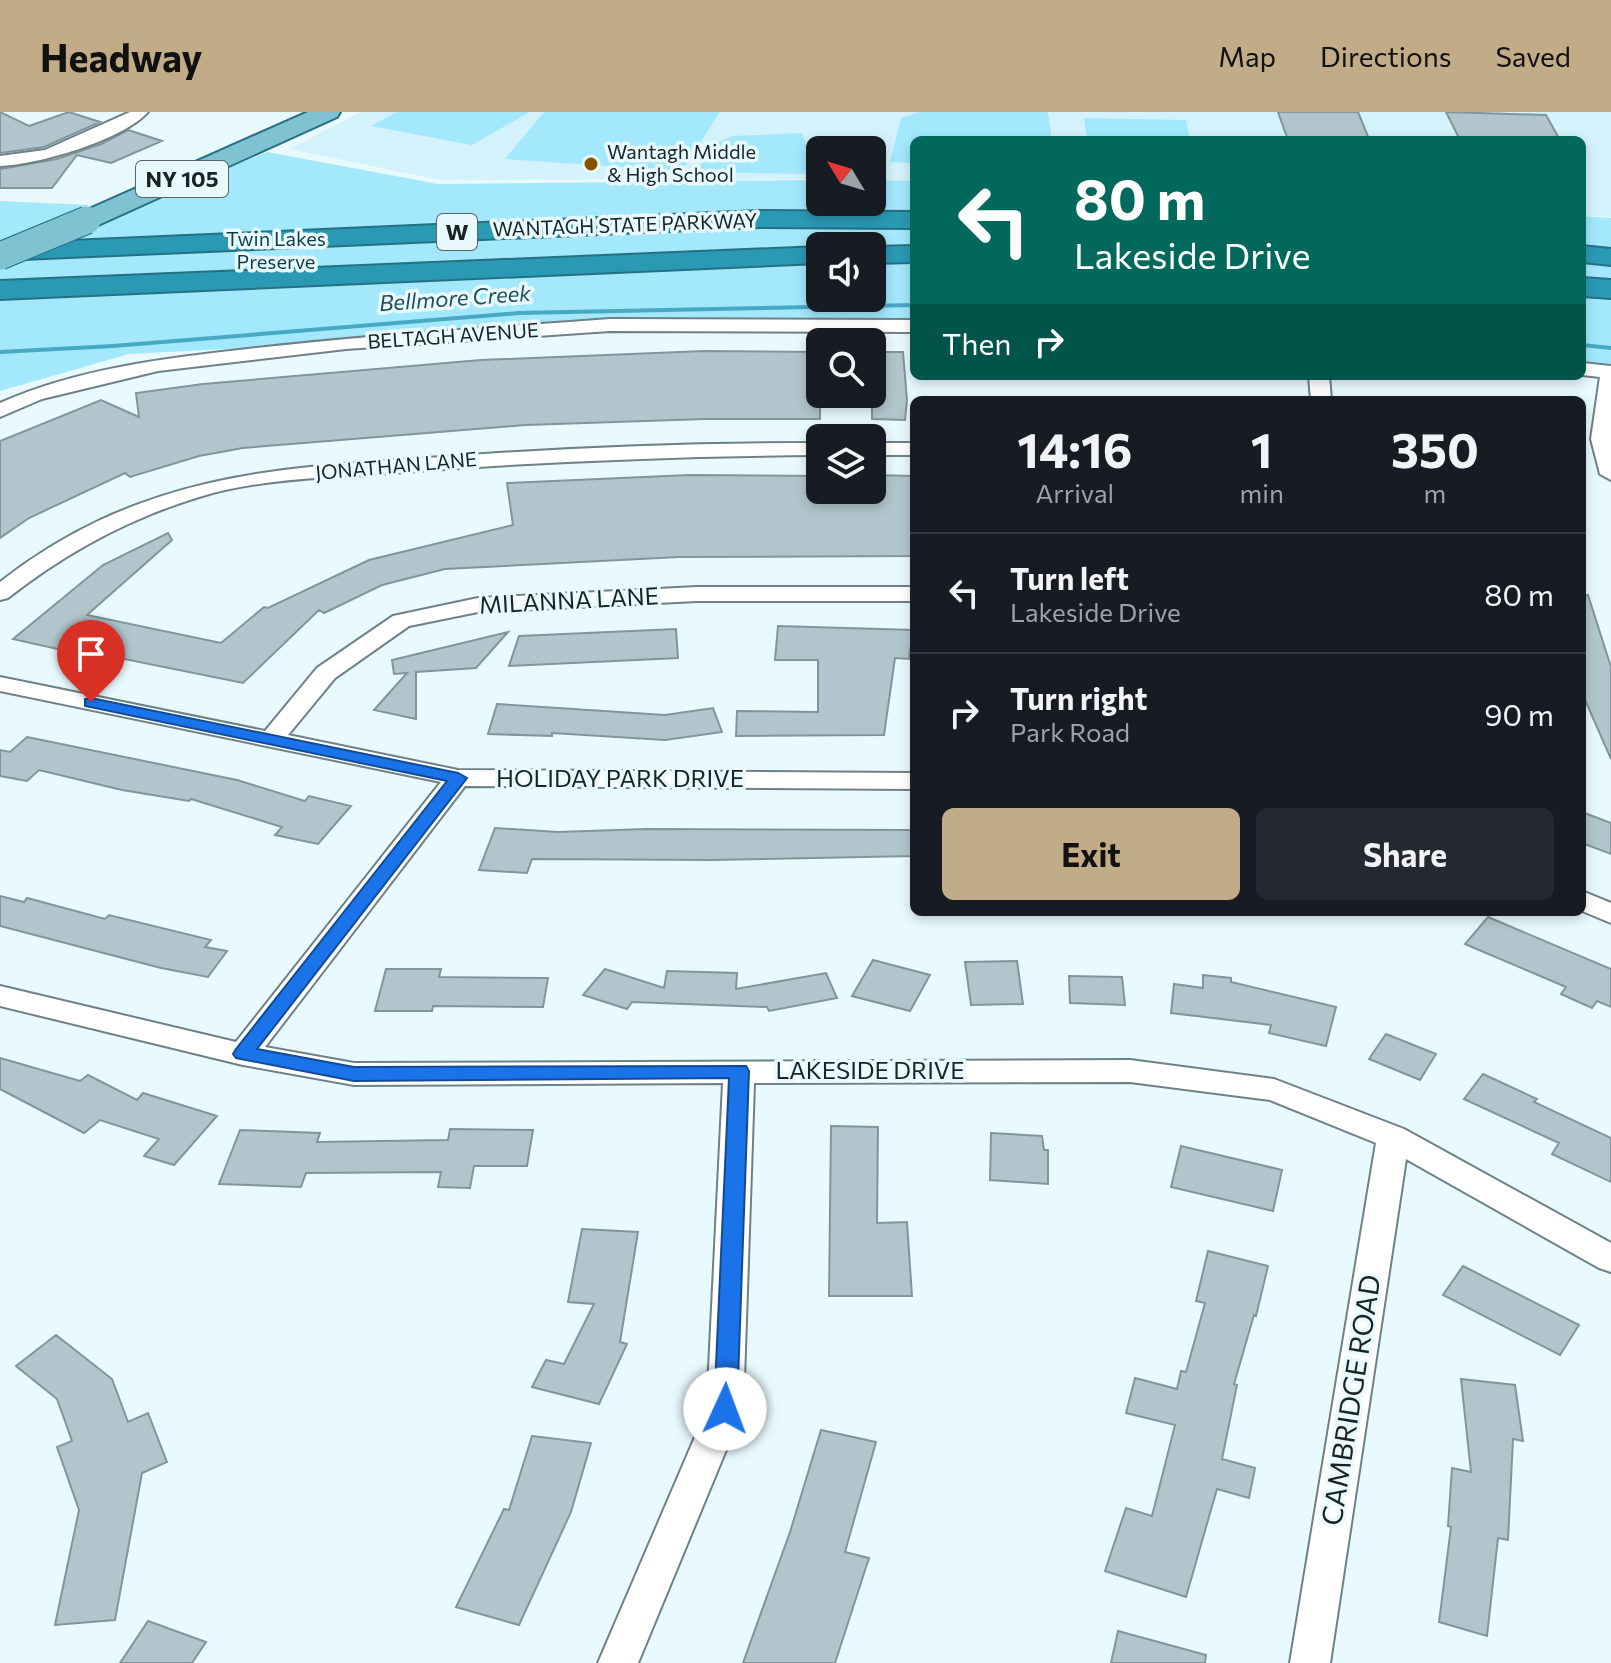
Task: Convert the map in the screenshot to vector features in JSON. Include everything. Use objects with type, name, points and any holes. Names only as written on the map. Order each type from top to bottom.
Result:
[{"type":"highway","name":"WANTAGH STATE PARKWAY","points":[[0,254],[760,219],[910,220]]},
{"type":"highway","points":[[886,255],[910,254]]},
{"type":"highway","points":[[1586,254],[1611,257]]},
{"type":"highway","name":"WANTAGH STATE PARKWAY","points":[[0,290],[806,256]]},
{"type":"highway","points":[[1586,287],[1611,289]]},
{"type":"main road","name":"NY 105","points":[[0,254],[87,220],[328,112]]},
{"type":"street","points":[[0,161],[28,159],[50,153],[131,119],[140,112]]},
{"type":"street","name":"BELTAGH AVENUE","points":[[0,411],[35,395],[158,365],[346,343],[610,325],[910,326]]},
{"type":"street","points":[[1586,369],[1611,372],[1601,439],[1611,474]]},
{"type":"street","name":"JONATHAN LANE","points":[[0,593],[94,532],[136,510],[196,491],[280,476],[518,456],[806,449]]},
{"type":"street","points":[[886,449],[910,449]]},
{"type":"street","name":"MILANNA LANE","points":[[272,739],[326,673],[401,621],[478,605],[650,596],[910,594]]},
{"type":"street","name":"HOLIDAY PARK DRIVE","points":[[0,684],[458,778],[910,781]]},
{"type":"street","points":[[243,1054],[458,778]]},
{"type":"street","points":[[1586,902],[1611,914]]},
{"type":"street","name":"LAKESIDE DRIVE","points":[[0,996],[243,1054],[354,1074],[1130,1071],[1274,1090],[1393,1137],[1611,1259]]},
{"type":"street","points":[[618,1663],[725,1409],[739,1071]]},
{"type":"street","name":"CAMBRIDGE ROAD","points":[[1310,1663],[1393,1137]]},
{"type":"shaded area","name":"Wantagh Middle & High School","points":[[361,112],[1611,112],[1611,217],[1586,215],[1586,136],[910,136],[910,181],[886,180],[886,136],[806,136],[806,179],[440,180],[289,149]]},
{"type":"green space","points":[[397,112],[528,113],[472,145],[371,126]]},
{"type":"green space","points":[[544,112],[720,112],[682,171],[505,159]]},
{"type":"green space","points":[[919,112],[1048,112],[1051,136],[910,136],[910,163],[890,162],[901,118]]},
{"type":"green space","points":[[1084,118],[1186,120],[1189,136],[1086,136]]},
{"type":"green space","points":[[802,133],[806,144],[806,174],[699,172],[706,147],[733,136]]},
{"type":"green space","name":"Twin Lakes Preserve","points":[[267,152],[438,184],[806,180],[806,216],[886,216],[886,180],[910,181],[910,326],[610,325],[129,354],[0,391],[0,262]]},
{"type":"green space","points":[[0,201],[89,205],[0,244]]},
{"type":"green space","points":[[1586,216],[1611,218],[1611,372],[1586,369]]},
{"type":"building","points":[[0,112],[29,126],[69,112],[100,122],[44,147],[0,153]]},
{"type":"building","points":[[1278,112],[1358,112],[1368,136],[1287,136]]},
{"type":"building","points":[[1446,112],[1546,115],[1558,136],[1458,136]]},
{"type":"building","points":[[128,130],[162,141],[111,163],[77,155],[52,188],[0,188],[0,169],[57,159],[101,144]]},
{"type":"building","points":[[704,351],[806,352],[806,408],[820,408],[820,419],[526,425],[243,448],[199,456],[130,477],[125,473],[29,518],[0,538],[0,441],[101,400],[139,417],[136,393],[203,384],[481,360]]},
{"type":"building","points":[[886,352],[903,352],[907,400],[905,420],[872,419],[872,408],[886,408]]},
{"type":"building","points":[[689,475],[806,476],[806,504],[886,504],[886,475],[910,476],[910,556],[679,557],[445,569],[382,585],[324,613],[319,610],[243,683],[13,639],[103,565],[168,533],[172,540],[87,615],[221,643],[264,607],[268,608],[369,560],[513,525],[507,483]]},
{"type":"building","points":[[1586,595],[1611,667],[1611,759],[1586,702]]},
{"type":"building","points":[[778,626],[910,630],[909,659],[895,658],[884,735],[736,736],[737,711],[818,712],[818,660],[775,660]]},
{"type":"building","points":[[676,629],[678,658],[509,666],[519,636]]},
{"type":"building","points":[[508,632],[476,668],[416,672],[416,719],[374,710],[407,673],[394,674],[392,660]]},
{"type":"building","points":[[497,704],[665,715],[713,708],[722,732],[665,740],[552,733],[552,736],[488,734]]},
{"type":"building","points":[[27,737],[237,780],[305,801],[309,796],[351,806],[318,844],[275,835],[282,827],[191,799],[122,790],[39,770],[27,781],[0,776],[0,750],[10,752]]},
{"type":"building","points":[[1586,814],[1611,823],[1611,854],[1586,845]]},
{"type":"building","points":[[495,828],[558,832],[647,829],[910,830],[910,856],[532,859],[527,873],[479,870]]},
{"type":"building","points":[[0,896],[24,902],[27,898],[105,919],[109,915],[211,940],[205,947],[227,951],[208,977],[161,968],[0,926]]},
{"type":"building","points":[[1488,917],[1611,969],[1611,1007],[1597,1001],[1592,1008],[1561,994],[1566,987],[1465,944]]},
{"type":"building","points":[[873,960],[930,975],[910,1011],[852,996]]},
{"type":"building","points":[[1017,961],[1023,1004],[971,1005],[965,962]]},
{"type":"building","points":[[386,969],[441,969],[439,977],[548,978],[543,1007],[433,1006],[432,1011],[375,1011]]},
{"type":"building","points":[[605,969],[664,988],[667,971],[737,973],[736,989],[826,973],[837,998],[769,1011],[767,1007],[632,1002],[627,1009],[583,995]]},
{"type":"building","points":[[1203,975],[1231,978],[1231,982],[1336,1007],[1326,1046],[1269,1033],[1271,1025],[1171,1013],[1174,984],[1203,988]]},
{"type":"building","points":[[1069,976],[1122,977],[1125,1005],[1070,1003]]},
{"type":"building","points":[[1386,1034],[1436,1054],[1420,1080],[1369,1059]]},
{"type":"building","points":[[0,1058],[80,1081],[88,1075],[137,1100],[143,1093],[217,1116],[174,1165],[144,1156],[159,1139],[100,1120],[84,1133],[0,1089]]},
{"type":"building","points":[[1483,1074],[1611,1138],[1611,1182],[1552,1154],[1559,1143],[1464,1099]]},
{"type":"building","points":[[831,1126],[878,1127],[877,1223],[907,1222],[912,1296],[829,1296]]},
{"type":"building","points":[[450,1129],[533,1130],[527,1166],[474,1166],[470,1188],[438,1187],[441,1172],[306,1173],[301,1187],[219,1184],[240,1130],[320,1133],[317,1142],[448,1140]]},
{"type":"building","points":[[991,1133],[1042,1136],[1044,1150],[1048,1150],[1048,1184],[990,1180]]},
{"type":"building","points":[[1181,1146],[1282,1170],[1273,1211],[1171,1187]]},
{"type":"building","points":[[582,1229],[638,1232],[620,1342],[627,1344],[599,1404],[532,1387],[546,1360],[564,1364],[594,1304],[568,1302]]},
{"type":"building","points":[[1208,1251],[1268,1266],[1234,1384],[1237,1385],[1222,1459],[1255,1468],[1249,1498],[1217,1489],[1186,1597],[1105,1571],[1126,1508],[1152,1516],[1175,1425],[1126,1413],[1135,1378],[1177,1389],[1181,1371],[1186,1372],[1205,1303],[1196,1301]]},
{"type":"building","points":[[1463,1266],[1579,1325],[1560,1355],[1443,1295]]},
{"type":"building","points":[[56,1335],[112,1379],[128,1422],[148,1413],[167,1462],[142,1473],[115,1620],[55,1625],[79,1510],[57,1447],[72,1441],[57,1399],[16,1366]]},
{"type":"building","points":[[1461,1379],[1515,1385],[1523,1441],[1513,1439],[1508,1540],[1498,1538],[1487,1636],[1439,1622],[1451,1527],[1448,1526],[1452,1468],[1471,1472]]},
{"type":"building","points":[[821,1430],[876,1442],[845,1552],[869,1558],[835,1663],[743,1663],[790,1532]]},
{"type":"building","points":[[532,1436],[591,1443],[571,1512],[519,1625],[456,1607],[504,1509],[509,1510]]},
{"type":"building","points":[[148,1621],[206,1642],[192,1663],[120,1663]]},
{"type":"building","points":[[1118,1631],[1206,1655],[1205,1663],[1111,1663]]},
{"type":"waterway","name":"Bellmore Creek","points":[[0,352],[113,346],[519,313],[910,305]]},
{"type":"waterway","name":"Bellmore Creek","points":[[1586,345],[1611,348]]},
{"type":"place","name":"Wantagh Middle & High School","points":[[591,164]]},
{"type":"route","points":[[91,702],[458,778],[243,1054],[354,1074],[739,1071],[725,1409]]}]
